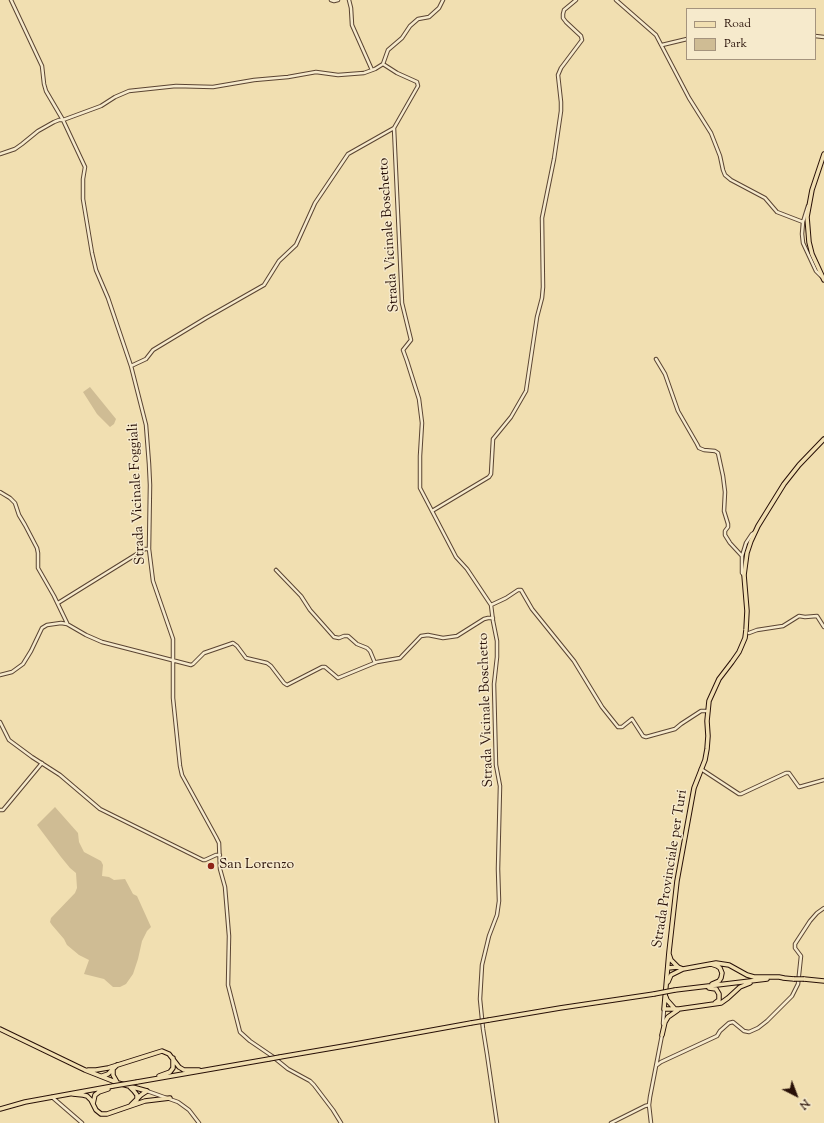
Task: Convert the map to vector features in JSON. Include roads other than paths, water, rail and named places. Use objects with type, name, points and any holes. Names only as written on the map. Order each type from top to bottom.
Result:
[{"type":"main road","points":[[823,279],[812,254],[809,242],[807,217],[812,190],[824,154]]},
{"type":"main road","name":"Strada Provinciale per Turi","points":[[664,1009],[677,881],[694,788],[705,760],[708,742],[709,701],[719,678],[736,657],[745,638],[747,618],[744,575],[747,553],[755,532],[789,477],[802,461],[824,439]]},
{"type":"main road","points":[[669,952],[672,960],[679,969]]},
{"type":"main road","points":[[668,968],[679,969],[722,963],[754,977],[779,977],[824,981]]},
{"type":"main road","points":[[696,988],[716,983],[721,978],[722,973],[720,968],[710,964]]},
{"type":"main road","points":[[676,1010],[667,1000],[666,995],[669,978],[679,969]]},
{"type":"main road","points":[[0,1108],[52,1097],[270,1058],[350,1046],[471,1022],[675,990],[784,978]]},
{"type":"main road","points":[[664,1009],[676,1010],[724,1001],[740,987],[760,980]]},
{"type":"main road","points":[[696,988],[716,989],[720,997],[719,1000],[712,1004]]},
{"type":"main road","points":[[662,1035],[665,1022],[676,1010]]},
{"type":"main road","points":[[0,1029],[86,1070],[147,1091]]},
{"type":"main road","points":[[86,1070],[108,1068],[162,1051],[173,1057],[179,1067],[184,1070],[196,1069],[202,1071]]},
{"type":"main road","points":[[150,1080],[170,1072],[173,1057]]},
{"type":"main road","points":[[102,1076],[108,1074],[118,1065]]},
{"type":"main road","points":[[102,1076],[104,1071],[108,1068]]},
{"type":"main road","points":[[114,1068],[112,1075],[118,1082]]},
{"type":"main road","points":[[129,1086],[137,1095],[136,1100]]},
{"type":"main road","points":[[93,1104],[96,1095],[113,1087]]},
{"type":"main road","points":[[130,1106],[147,1091]]},
{"type":"main road","points":[[145,1101],[148,1096],[147,1091]]},
{"type":"main road","points":[[70,1094],[87,1096],[96,1110],[101,1114],[107,1114],[145,1101],[170,1098]]},
{"type":"street","name":"Strada Vicinale Foggiali","points":[[10,0],[42,66],[46,91],[63,120],[85,167],[83,179],[83,199],[96,270],[108,298],[131,366],[146,425],[150,478],[149,549],[153,581],[172,635],[174,661],[173,698],[180,766],[182,775],[218,840],[220,869],[225,887],[229,936],[228,985],[240,1032],[270,1058],[314,1084],[342,1123]]},
{"type":"street","points":[[332,0],[334,2],[338,0]]},
{"type":"street","points":[[348,0],[351,8],[352,25],[372,70]]},
{"type":"street","points":[[383,64],[388,50],[402,38],[410,26],[418,19],[430,17],[439,8],[443,0]]},
{"type":"street","points":[[432,511],[489,477],[491,474],[493,440],[511,417],[526,391],[537,317],[542,298],[542,218],[554,159],[562,102],[558,75],[561,68],[582,40],[581,36],[563,18],[563,12],[576,0]]},
{"type":"street","points":[[616,0],[654,33],[662,45],[689,98],[711,133],[720,156],[725,175],[730,180],[765,198],[777,212],[802,222]]},
{"type":"street","points":[[662,45],[686,39]]},
{"type":"street","points":[[0,154],[14,149],[38,131],[54,122],[101,106],[115,97],[129,91],[176,86],[213,87],[316,72],[338,75],[358,74],[372,70],[383,64]]},
{"type":"street","points":[[131,366],[146,358],[153,350],[264,285],[279,261],[296,245],[315,203],[348,154],[394,128],[418,86],[417,82],[397,73],[383,64]]},
{"type":"street","name":"Strada Vicinale Boschetto","points":[[394,128],[402,303],[411,340],[403,350],[419,399],[422,423],[420,488],[456,557],[468,569],[491,605],[498,648],[494,684],[496,765],[500,786],[498,909],[482,965],[480,987],[480,1007],[497,1123]]},
{"type":"street","points":[[809,204],[802,222],[803,243],[816,271],[823,279]]},
{"type":"street","points":[[656,359],[665,374],[678,411],[699,448],[718,453],[724,483],[724,511],[728,527],[725,531],[725,535],[742,556]]},
{"type":"street","points":[[0,492],[15,503],[19,515],[29,532],[38,553],[38,568],[58,603],[67,623],[90,638],[174,661],[191,665],[204,653],[233,643],[246,658],[267,663],[271,666],[287,685],[322,667],[325,667],[338,678],[375,663],[400,658],[423,635],[443,638],[457,636],[484,619],[493,618]]},
{"type":"street","points":[[744,575],[742,573],[742,556],[746,543],[755,532]]},
{"type":"street","points":[[58,603],[145,549],[149,549]]},
{"type":"street","points":[[276,570],[301,596],[310,610],[334,637],[339,638],[348,636],[357,644],[367,648],[370,651],[375,663]]},
{"type":"street","points":[[491,605],[506,598],[516,591],[521,590],[532,609],[574,661],[602,706],[618,727],[622,727],[632,719],[643,736],[646,737],[674,730],[701,712],[708,711]]},
{"type":"street","points":[[749,633],[757,630],[783,626],[799,616],[817,616],[824,627]]},
{"type":"street","points":[[0,675],[12,672],[22,664],[31,652],[40,630],[44,626],[67,623]]},
{"type":"street","points":[[0,722],[9,740],[32,758],[60,775],[100,809],[203,860],[220,855]]},
{"type":"street","points":[[0,810],[3,810],[42,764]]},
{"type":"street","points":[[701,769],[739,794],[786,773],[789,773],[799,787],[824,780]]},
{"type":"street","points":[[657,1065],[717,1036],[729,1023],[732,1022],[744,1031],[749,1032],[758,1028],[767,1021],[792,996],[798,984],[800,956],[795,948],[795,944],[814,916],[824,908]]},
{"type":"street","name":"Strada Provinciale per Turi","points":[[651,1123],[649,1105],[662,1035],[664,1009]]},
{"type":"street","points":[[147,1091],[170,1098],[183,1105],[199,1123]]},
{"type":"street","points":[[52,1097],[82,1123]]},
{"type":"street","points":[[611,1123],[649,1105]]},
{"type":"place","name":"San Lorenzo","points":[[211,866]]}]
